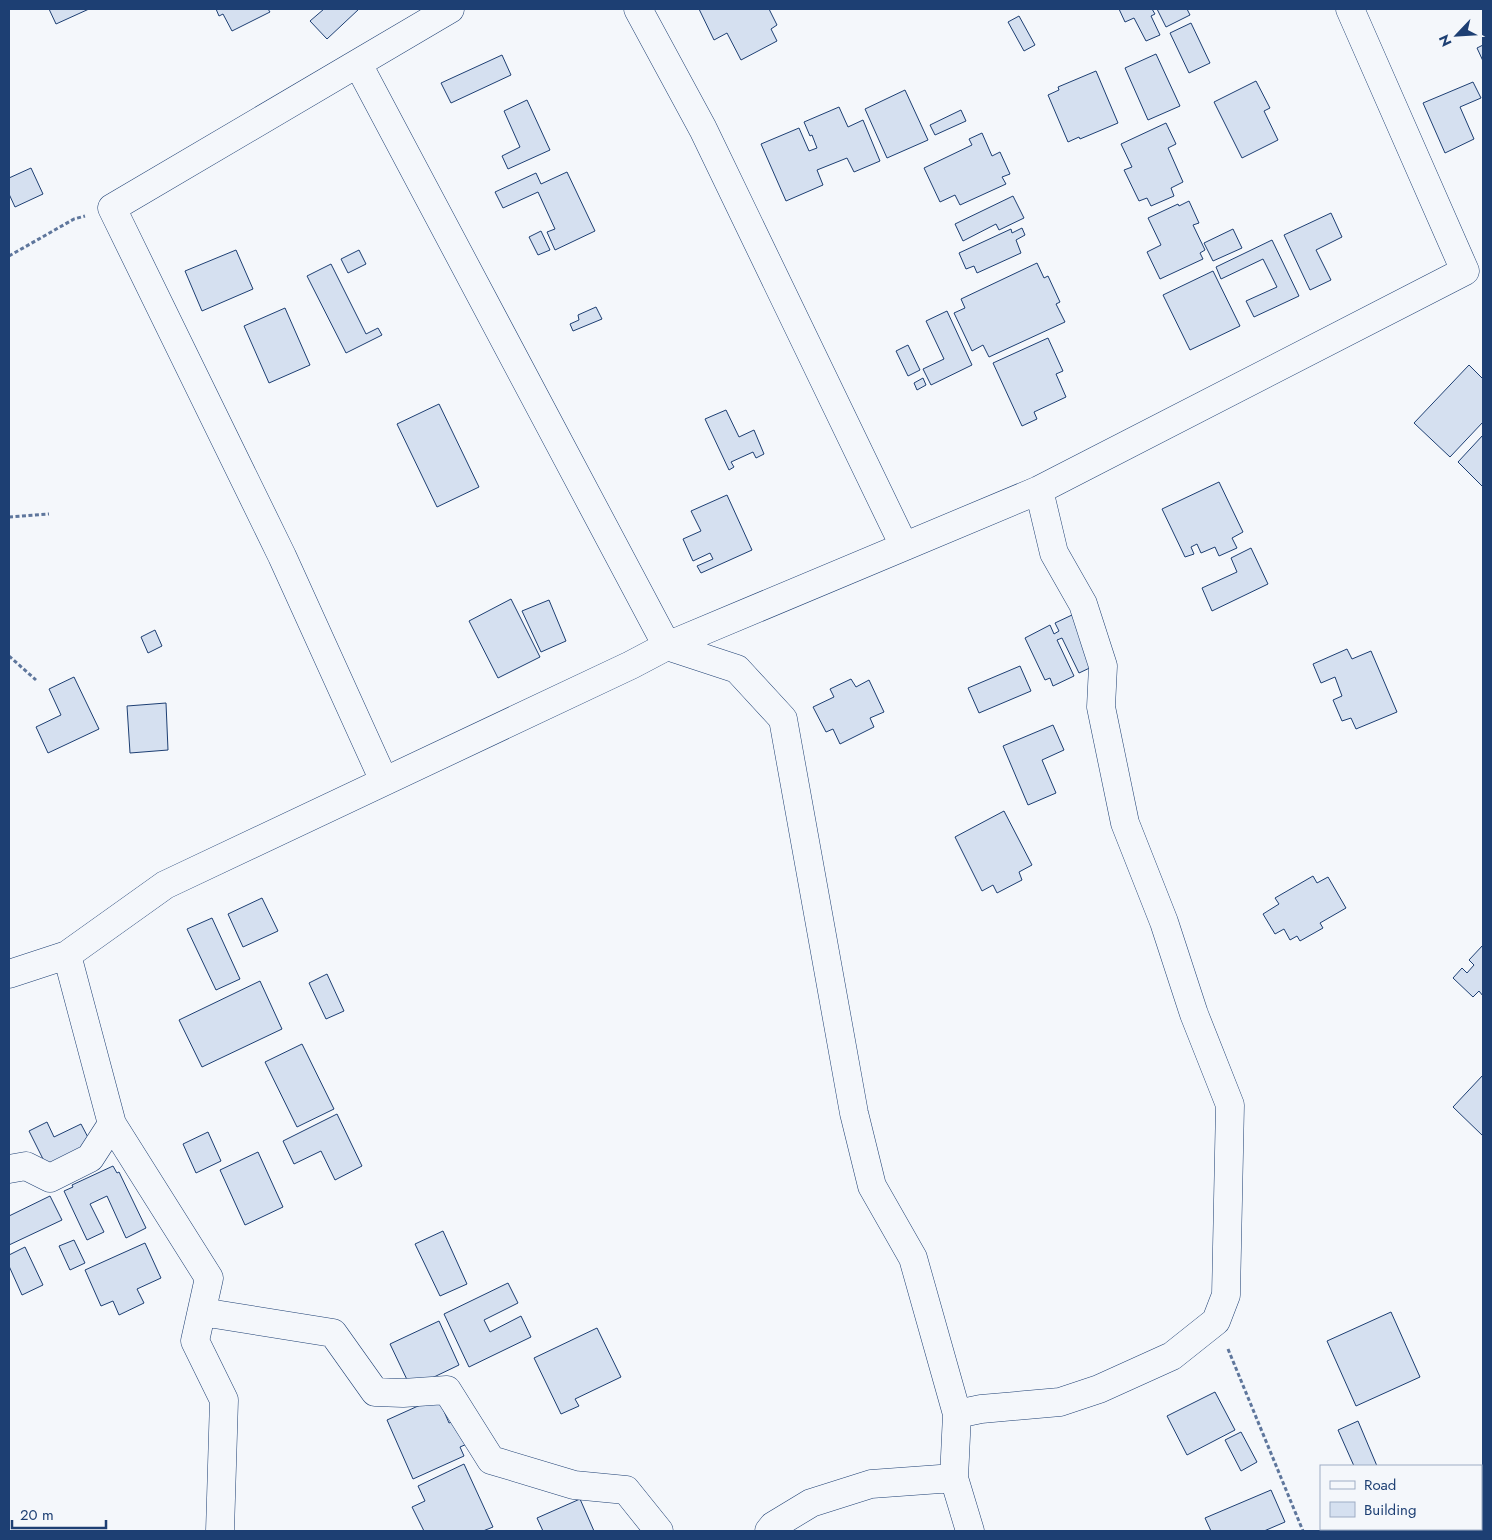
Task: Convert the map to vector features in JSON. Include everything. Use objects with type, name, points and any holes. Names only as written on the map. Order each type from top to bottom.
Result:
[{"type":"street","points":[[384,781],[282,556],[112,208],[450,9]]},
{"type":"street","points":[[638,9],[704,130],[904,546]]},
{"type":"street","points":[[9,974],[67,955],[165,884],[623,670],[667,646],[1039,490],[1465,272],[1350,9]]},
{"type":"street","points":[[358,64],[667,646],[737,669],[783,719],[854,1112],[872,1186],[913,1258],[957,1414],[954,1478],[970,1531]]},
{"type":"street","points":[[957,1414],[981,1409],[1060,1402],[1100,1389],[1172,1356],[1216,1321],[1226,1295],[1230,1105],[1194,1014],[1164,922],[1125,823],[1102,707],[1103,666],[1083,604],[1054,553],[1039,490]]},
{"type":"street","points":[[67,955],[112,1124],[209,1278],[195,1341],[224,1400],[220,1531]]},
{"type":"street","points":[[9,1169],[26,1166],[50,1178],[90,1158],[112,1124]]},
{"type":"street","points":[[202,1312],[333,1333],[375,1392],[402,1393],[448,1390],[491,1460],[574,1485],[626,1490],[659,1531]]},
{"type":"street","points":[[764,1530],[811,1503],[871,1484],[954,1478]]},
{"type":"path","points":[[9,256],[74,219],[112,208]]},
{"type":"path","points":[[9,517],[49,514]]},
{"type":"path","points":[[9,656],[36,680]]},
{"type":"path","points":[[1216,1321],[1302,1531]]},
{"type":"building","points":[[49,9],[89,9],[56,24]]},
{"type":"building","points":[[216,9],[268,9],[270,12],[232,31],[223,14],[219,16]]},
{"type":"building","points":[[324,9],[359,9],[327,39],[310,21]]},
{"type":"building","points":[[699,9],[769,9],[777,25],[771,29],[777,41],[741,60],[727,33],[714,40]]},
{"type":"building","points":[[1119,9],[1152,9],[1155,14],[1151,16],[1160,35],[1146,41],[1134,18],[1125,22]]},
{"type":"building","points":[[1157,9],[1187,9],[1190,15],[1166,27]]},
{"type":"building","points":[[1019,16],[1035,45],[1024,51],[1008,22]]},
{"type":"building","points":[[1191,23],[1210,63],[1189,73],[1170,33]]},
{"type":"building","points":[[1483,45],[1483,61],[1477,48]]},
{"type":"building","points":[[1156,54],[1180,106],[1148,120],[1125,68]]},
{"type":"building","points":[[502,55],[511,75],[451,103],[441,83]]},
{"type":"building","points":[[1096,71],[1118,123],[1068,142],[1048,95],[1059,90],[1058,87]]},
{"type":"building","points":[[1256,81],[1270,108],[1264,111],[1278,140],[1242,158],[1214,102]]},
{"type":"building","points":[[1473,82],[1481,98],[1460,107],[1474,139],[1445,153],[1423,103]]},
{"type":"building","points":[[905,90],[928,140],[887,158],[865,109]]},
{"type":"building","points":[[527,100],[550,150],[508,169],[502,156],[520,147],[504,111]]},
{"type":"building","points":[[839,107],[848,127],[863,120],[880,161],[854,172],[847,158],[817,170],[823,185],[786,201],[761,144],[799,128],[809,151],[817,148],[804,122]]},
{"type":"building","points":[[961,110],[966,121],[935,135],[930,125]]},
{"type":"building","points":[[1166,123],[1176,144],[1168,148],[1183,182],[1171,188],[1174,196],[1151,206],[1147,198],[1139,201],[1124,170],[1132,167],[1121,144]]},
{"type":"building","points":[[982,133],[992,156],[1000,152],[1010,174],[1002,177],[1006,184],[960,205],[955,195],[940,202],[924,168],[972,145],[969,139]]},
{"type":"building","points":[[31,168],[43,194],[15,207],[9,194],[9,178]]},
{"type":"building","points":[[567,172],[595,231],[555,250],[547,232],[555,229],[538,192],[503,208],[495,192],[536,173],[541,184]]},
{"type":"building","points":[[1013,196],[1024,218],[999,230],[996,224],[963,241],[955,224]]},
{"type":"building","points":[[1189,201],[1199,223],[1193,225],[1205,250],[1200,253],[1203,259],[1160,279],[1147,252],[1161,245],[1148,218]]},
{"type":"building","points":[[1331,213],[1342,237],[1316,250],[1331,280],[1310,290],[1284,235]]},
{"type":"building","points":[[1022,228],[1025,235],[1016,240],[1021,253],[977,273],[974,266],[966,269],[959,253],[1011,229],[1012,233]]},
{"type":"building","points":[[1233,229],[1242,248],[1213,261],[1204,243]]},
{"type":"building","points":[[541,231],[550,250],[538,255],[529,237]]},
{"type":"building","points":[[1272,240],[1299,296],[1254,317],[1246,301],[1277,287],[1263,259],[1221,279],[1216,267]]},
{"type":"building","points":[[236,250],[253,289],[202,311],[185,271]]},
{"type":"building","points":[[359,250],[366,264],[348,273],[341,259]]},
{"type":"building","points":[[1037,263],[1044,278],[1048,276],[1060,302],[1056,304],[1065,322],[989,357],[983,345],[972,351],[954,313],[965,308],[961,299]]},
{"type":"building","points":[[331,264],[366,334],[378,328],[382,335],[346,353],[307,276]]},
{"type":"building","points":[[1213,271],[1240,326],[1190,350],[1163,295]]},
{"type":"building","points":[[596,307],[602,319],[573,331],[570,324],[579,320],[578,315]]},
{"type":"building","points":[[285,308],[310,365],[269,383],[244,326]]},
{"type":"building","points":[[947,311],[972,365],[931,385],[923,369],[944,359],[926,321]]},
{"type":"building","points":[[1048,338],[1063,371],[1056,374],[1066,397],[1034,412],[1037,419],[1022,426],[993,363]]},
{"type":"building","points":[[908,345],[920,370],[908,376],[896,351]]},
{"type":"building","points":[[1469,365],[1483,379],[1483,422],[1450,457],[1414,423]]},
{"type":"building","points":[[923,378],[926,385],[917,390],[914,383]]},
{"type":"building","points":[[439,404],[479,487],[437,507],[397,424]]},
{"type":"building","points":[[726,410],[739,437],[754,430],[764,454],[756,458],[753,452],[731,462],[734,467],[729,470],[705,419]]},
{"type":"building","points":[[1483,435],[1483,487],[1458,462]]},
{"type":"building","points":[[1219,482],[1243,532],[1232,538],[1237,548],[1219,556],[1215,547],[1201,553],[1197,544],[1191,547],[1194,554],[1185,557],[1162,509]]},
{"type":"building","points":[[727,495],[752,550],[701,573],[697,566],[713,559],[710,553],[693,561],[683,539],[701,531],[691,511]]},
{"type":"building","points":[[1251,548],[1268,584],[1212,611],[1202,588],[1237,572],[1231,558]]},
{"type":"building","points":[[511,599],[540,657],[498,678],[469,621]]},
{"type":"building","points":[[549,600],[566,641],[541,652],[522,611]]},
{"type":"building","points":[[1072,615],[1096,665],[1079,673],[1062,638],[1057,640],[1074,676],[1053,686],[1050,678],[1045,680],[1025,638],[1050,625],[1054,634],[1059,631],[1055,623]]},
{"type":"building","points":[[155,630],[162,646],[148,653],[141,637]]},
{"type":"building","points":[[1347,649],[1352,659],[1371,651],[1397,712],[1356,729],[1351,718],[1342,721],[1333,700],[1342,696],[1335,677],[1321,683],[1313,664]]},
{"type":"building","points":[[1020,666],[1031,691],[979,713],[968,688]]},
{"type":"building","points":[[74,677],[99,729],[48,753],[36,727],[61,715],[49,689]]},
{"type":"building","points":[[851,679],[856,687],[869,680],[884,712],[870,718],[874,727],[840,744],[833,729],[826,732],[813,707],[834,697],[830,689]]},
{"type":"building","points":[[166,703],[168,750],[130,753],[127,706]]},
{"type":"building","points":[[1053,725],[1064,750],[1042,760],[1056,793],[1028,805],[1003,746]]},
{"type":"building","points":[[1004,811],[1032,865],[1019,872],[1022,880],[997,893],[993,885],[982,891],[955,837]]},
{"type":"building","points":[[1313,876],[1317,883],[1328,877],[1346,908],[1320,923],[1323,928],[1300,941],[1297,936],[1290,940],[1284,929],[1275,934],[1263,914],[1279,904],[1275,898]]},
{"type":"building","points":[[262,898],[278,931],[243,947],[228,914]]},
{"type":"building","points":[[212,918],[240,979],[216,990],[187,929]]},
{"type":"building","points":[[1483,945],[1483,996],[1479,991],[1473,997],[1453,978],[1462,968],[1467,973],[1474,965],[1469,960]]},
{"type":"building","points":[[327,974],[344,1011],[326,1019],[309,983]]},
{"type":"building","points":[[260,981],[282,1029],[202,1067],[179,1020]]},
{"type":"building","points":[[302,1044],[334,1109],[297,1127],[265,1062]]},
{"type":"building","points":[[1483,1075],[1483,1136],[1453,1107]]},
{"type":"building","points":[[337,1114],[362,1166],[335,1180],[321,1151],[294,1164],[283,1141]]},
{"type":"building","points":[[47,1122],[54,1137],[81,1124],[92,1145],[47,1167],[29,1131]]},
{"type":"building","points":[[208,1132],[221,1161],[196,1173],[183,1144]]},
{"type":"building","points":[[258,1152],[283,1207],[245,1225],[220,1170]]},
{"type":"building","points":[[113,1166],[117,1173],[119,1172],[146,1228],[126,1238],[107,1196],[90,1204],[104,1232],[87,1240],[64,1191],[73,1187],[72,1185]]},
{"type":"building","points":[[50,1196],[62,1220],[9,1245],[9,1216]]},
{"type":"building","points":[[443,1231],[467,1284],[440,1296],[415,1244]]},
{"type":"building","points":[[74,1240],[85,1263],[70,1270],[59,1246]]},
{"type":"building","points":[[145,1243],[161,1278],[137,1289],[144,1303],[119,1315],[113,1301],[101,1306],[85,1270]]},
{"type":"building","points":[[25,1247],[43,1285],[22,1295],[9,1266],[9,1255]]},
{"type":"building","points":[[508,1283],[518,1303],[484,1320],[490,1332],[521,1316],[531,1337],[469,1367],[444,1314]]},
{"type":"building","points":[[1391,1312],[1420,1377],[1356,1406],[1327,1341]]},
{"type":"building","points":[[439,1321],[459,1365],[411,1388],[390,1344]]},
{"type":"building","points":[[597,1328],[621,1377],[575,1399],[579,1406],[561,1414],[534,1358]]},
{"type":"building","points":[[1215,1392],[1235,1430],[1187,1455],[1167,1416]]},
{"type":"building","points":[[438,1397],[449,1423],[457,1420],[467,1444],[460,1447],[464,1456],[413,1479],[387,1420]]},
{"type":"building","points":[[1358,1421],[1377,1465],[1354,1465],[1338,1430]]},
{"type":"building","points":[[1241,1432],[1257,1462],[1241,1471],[1225,1440]]},
{"type":"building","points":[[464,1464],[493,1527],[483,1531],[424,1531],[412,1507],[425,1501],[418,1486]]},
{"type":"building","points":[[1271,1490],[1285,1522],[1264,1531],[1211,1531],[1205,1518]]},
{"type":"building","points":[[580,1499],[594,1531],[543,1531],[537,1518]]}]
